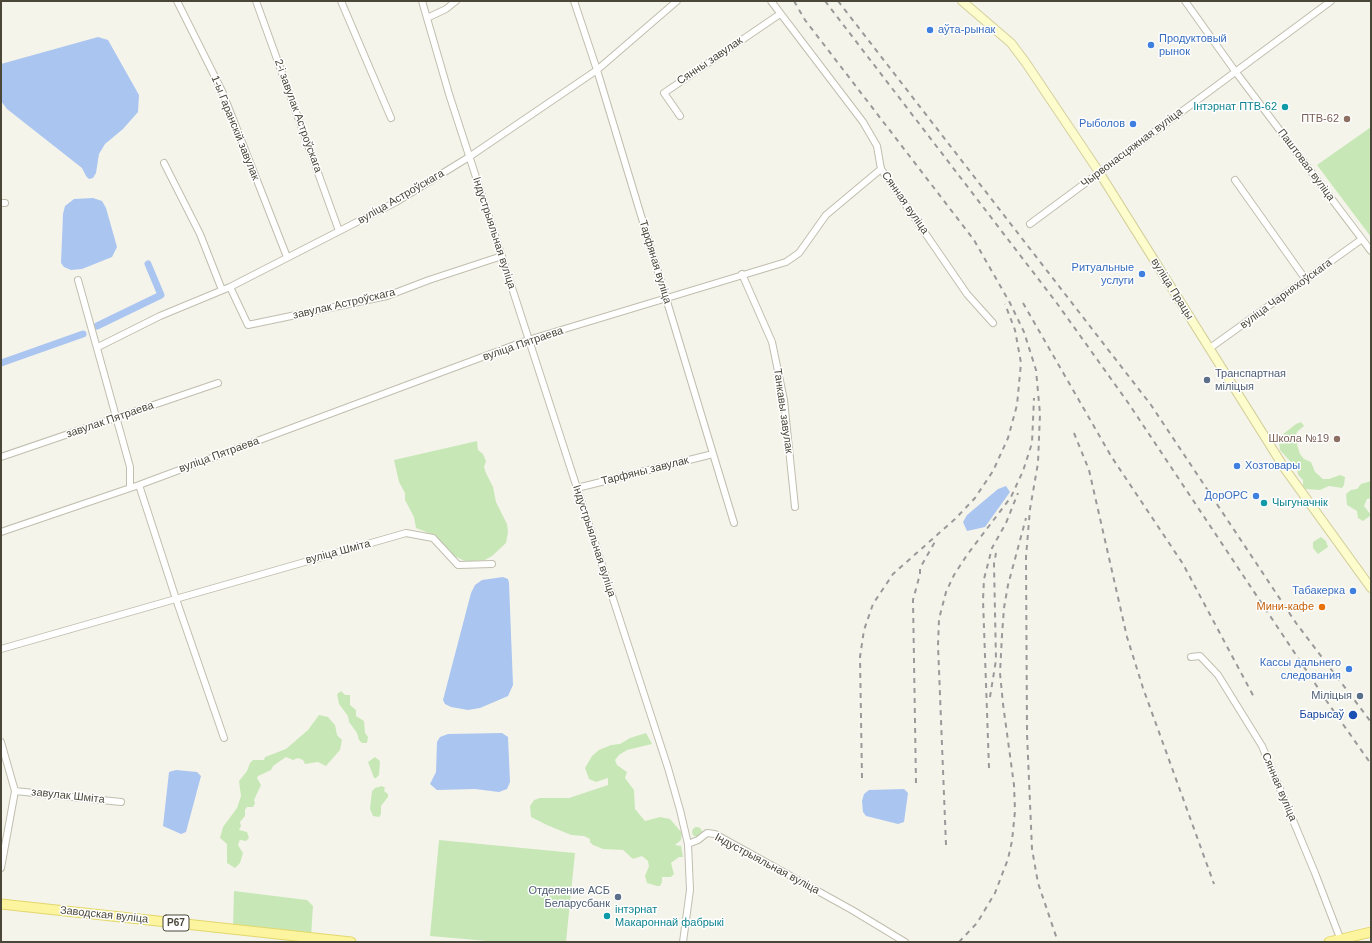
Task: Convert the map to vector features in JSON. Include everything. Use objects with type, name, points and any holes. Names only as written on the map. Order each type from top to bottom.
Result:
[{"type":"main road","name":"вуліца Працы","points":[[962,1],[1011,43],[1099,172],[1285,470],[1371,588]]},
{"type":"main road","name":"Заводская вуліца","points":[[1,904],[351,942]]},
{"type":"main road","points":[[1329,942],[1340,938],[1371,932]]},
{"type":"street","name":"1-ы Гаранскій завулак","points":[[177,1],[222,92],[287,257]]},
{"type":"street","name":"2-і завулак Астроўскага","points":[[256,1],[339,231]]},
{"type":"street","points":[[341,1],[391,118]]},
{"type":"street","points":[[423,3],[429,1]]},
{"type":"street","points":[[427,18],[446,9],[456,1]]},
{"type":"street","name":"Тарфяная вуліца","points":[[574,1],[597,70],[734,523]]},
{"type":"street","name":"вуліца Астроўскага","points":[[98,346],[160,316],[222,290],[396,202],[469,156],[597,70],[677,1]]},
{"type":"street","name":"Сянная вуліца","points":[[771,1],[863,122],[877,146],[881,169],[967,294],[993,323]]},
{"type":"street","name":"Паштовая вуліца","points":[[1185,1],[1371,251]]},
{"type":"street","name":"Чырвонасцяжная вуліца","points":[[1030,224],[1331,1]]},
{"type":"street","name":"Індустрыяльная вуліца","points":[[423,3],[469,156],[668,768],[688,844],[698,840],[707,833],[715,834],[852,910],[905,942]]},
{"type":"street","name":"Сянны завулак","points":[[680,116],[664,93],[780,14]]},
{"type":"street","points":[[164,163],[200,234],[222,290]]},
{"type":"street","name":"вуліца Пятраева","points":[[1,532],[139,485],[528,340],[742,274],[786,262],[799,253],[826,215],[881,169]]},
{"type":"street","points":[[1235,180],[1306,280]]},
{"type":"street","name":"вуліца Чарняхоўскага","points":[[1210,348],[1362,239]]},
{"type":"street","name":"завулак Астроўскага","points":[[230,286],[248,325],[387,296],[429,280],[502,256]]},
{"type":"street","name":"Танкавы завулак","points":[[742,274],[772,342],[784,400],[795,508]]},
{"type":"street","points":[[78,280],[98,346],[130,467],[130,488]]},
{"type":"street","name":"завулак Пятраева","points":[[1,457],[218,383]]},
{"type":"street","name":"Тарфяны завулак","points":[[577,488],[713,454]]},
{"type":"street","points":[[139,485],[176,599],[224,738]]},
{"type":"street","name":"вуліца Шміта","points":[[1,649],[406,533],[433,538],[458,565],[492,564]]},
{"type":"street","name":"Сянная вуліца","points":[[1191,657],[1200,656],[1218,675],[1262,746],[1316,873],[1340,938]]},
{"type":"street","points":[[1,742],[15,791],[1,868]]},
{"type":"street","name":"завулак Шміта","points":[[15,791],[121,802]]},
{"type":"street","points":[[683,942],[690,890],[688,844]]},
{"type":"green space","points":[[1371,127],[1371,237],[1317,165]]},
{"type":"green space","points":[[1301,422],[1304,426],[1294,437],[1298,441],[1297,445],[1300,454],[1304,459],[1311,462],[1315,472],[1323,479],[1329,479],[1340,475],[1345,477],[1342,488],[1329,486],[1320,490],[1306,489],[1303,487],[1303,480],[1298,475],[1297,469],[1280,450],[1279,443],[1282,435]]},
{"type":"green space","points":[[477,441],[478,450],[483,454],[486,461],[484,467],[493,487],[496,502],[507,524],[508,532],[506,543],[492,556],[485,560],[467,562],[450,554],[431,534],[416,528],[414,517],[405,500],[405,493],[399,482],[394,460]]},
{"type":"green space","points":[[1371,481],[1371,498],[1367,499],[1364,506],[1371,515],[1363,521],[1358,518],[1357,511],[1347,505],[1346,494],[1351,490],[1357,489],[1361,484]]},
{"type":"green space","points":[[1321,537],[1326,541],[1328,547],[1318,554],[1313,548],[1313,542]]},
{"type":"green space","points":[[341,691],[345,695],[350,695],[350,705],[356,710],[356,716],[364,721],[365,733],[368,737],[367,743],[362,743],[359,740],[357,733],[349,722],[348,716],[339,704],[337,694]]},
{"type":"green space","points":[[319,715],[328,717],[335,725],[337,735],[342,740],[340,750],[326,766],[318,762],[305,764],[303,760],[298,758],[293,760],[286,757],[273,766],[271,770],[258,776],[257,778],[261,785],[254,800],[255,803],[253,807],[247,807],[245,810],[245,816],[240,822],[241,826],[239,830],[247,832],[249,838],[246,841],[240,840],[239,842],[238,845],[243,853],[240,863],[235,868],[227,863],[227,844],[220,838],[223,827],[237,808],[241,796],[239,781],[253,760],[264,760],[265,757],[286,749],[308,730]]},
{"type":"green space","points":[[646,733],[652,744],[627,750],[619,755],[615,760],[617,765],[627,772],[625,778],[634,790],[635,809],[645,821],[660,817],[670,819],[682,833],[681,840],[675,845],[681,846],[683,857],[679,857],[671,863],[674,874],[671,877],[662,877],[660,886],[647,883],[645,876],[649,866],[648,861],[642,856],[633,859],[623,850],[603,849],[593,845],[590,842],[590,839],[584,836],[571,835],[531,817],[530,806],[534,800],[540,798],[569,798],[608,785],[608,778],[596,782],[589,779],[585,768],[592,756],[599,750],[611,745],[620,744],[630,738]]},
{"type":"green space","points":[[375,757],[380,761],[379,775],[374,778],[368,762]]},
{"type":"green space","points":[[382,786],[385,788],[384,791],[388,794],[388,797],[381,806],[381,814],[379,817],[373,816],[370,809],[372,791],[375,788]]},
{"type":"green space","points":[[695,827],[699,827],[701,828],[701,836],[695,837],[692,834],[692,830]]},
{"type":"green space","points":[[439,840],[575,853],[566,942],[499,942],[430,936]]},
{"type":"green space","points":[[234,891],[307,900],[313,906],[311,937],[233,928]]},
{"type":"water","points":[[98,37],[108,40],[139,95],[138,112],[123,129],[105,144],[99,154],[96,173],[93,178],[89,179],[82,168],[7,109],[1,101],[1,64]]},
{"type":"water","points":[[93,198],[102,201],[106,208],[117,247],[112,257],[82,269],[71,270],[64,267],[61,263],[63,214],[65,206],[74,199]]},
{"type":"water","points":[[1006,486],[1010,492],[985,527],[967,531],[963,522],[967,515],[998,489]]},
{"type":"water","points":[[503,577],[508,579],[509,583],[513,685],[508,696],[480,708],[468,710],[451,707],[445,704],[443,700],[471,593],[475,585],[482,580]]},
{"type":"water","points":[[502,733],[508,737],[510,782],[507,789],[499,792],[475,789],[437,790],[430,784],[436,772],[437,742],[440,737],[448,734]]},
{"type":"water","points":[[176,770],[197,772],[201,776],[186,832],[181,834],[163,826],[169,772]]},
{"type":"water","points":[[904,789],[908,793],[904,822],[898,824],[866,816],[863,812],[862,801],[864,794],[869,790]]},
{"type":"waterway","points":[[97,326],[161,295],[148,264]]},
{"type":"waterway","points":[[1,363],[83,334]]},
{"type":"railway","points":[[794,1],[805,20],[974,240],[1010,303],[1024,332],[1036,370],[1040,414],[1038,463],[1030,509],[1026,557],[1027,734],[1032,849],[1038,883],[1058,942]]},
{"type":"railway","points":[[825,1],[1056,302],[1129,404],[1328,703],[1371,764]]},
{"type":"railway","points":[[838,1],[1151,405],[1296,623],[1371,722]]},
{"type":"railway","points":[[1023,303],[1111,456],[1183,564],[1255,699]]},
{"type":"railway","points":[[862,778],[860,657],[864,630],[873,604],[893,574],[955,519],[975,498],[993,471],[1008,438],[1017,405],[1021,363],[1015,330],[1005,304]]},
{"type":"railway","points":[[946,845],[938,645],[939,619],[946,592],[954,575],[967,555],[1011,497],[1023,471],[1032,443],[1034,398]]},
{"type":"railway","points":[[1074,433],[1089,470],[1127,637],[1143,688],[1214,884]]},
{"type":"railway","points":[[989,768],[983,600],[984,579],[992,548],[1006,523],[1018,493]]},
{"type":"railway","points":[[959,942],[977,923],[995,893],[1008,859],[1012,841],[1015,811],[1014,785],[1000,673],[1004,608],[1008,585],[1026,518]]},
{"type":"railway","points":[[916,783],[913,600],[920,574],[920,568],[936,540]]},
{"type":"railway","points":[[990,697],[996,660],[994,564],[996,553]]},
{"type":"place","name":"аўта-рынак","points":[[930,30]]},
{"type":"place","name":"Продуктовый рынок","points":[[1151,45]]},
{"type":"place","name":"Інтэрнат ПТВ-62","points":[[1285,107]]},
{"type":"place","name":"ПТВ-62","points":[[1347,119]]},
{"type":"place","name":"Рыболов","points":[[1133,124]]},
{"type":"place","name":"Ритуальные услуги","points":[[1142,274]]},
{"type":"place","name":"Транспартная міліцыя","points":[[1207,380]]},
{"type":"place","name":"Школа №19","points":[[1337,439]]},
{"type":"place","name":"Хозтовары","points":[[1237,466]]},
{"type":"place","name":"ДорОРС","points":[[1256,496]]},
{"type":"place","name":"Чыгуначнік","points":[[1264,503]]},
{"type":"place","name":"Табакерка","points":[[1353,591]]},
{"type":"place","name":"Мини-кафе","points":[[1322,607]]},
{"type":"place","name":"Кассы дальнего следования","points":[[1349,669]]},
{"type":"place","name":"Міліцыя","points":[[1360,696]]},
{"type":"place","name":"Барысаў","points":[[1353,715]]},
{"type":"place","name":"Отделение АСБ Беларусбанк","points":[[618,897]]},
{"type":"place","name":"інтэрнат Макароннай фабрыкі","points":[[607,916]]}]
